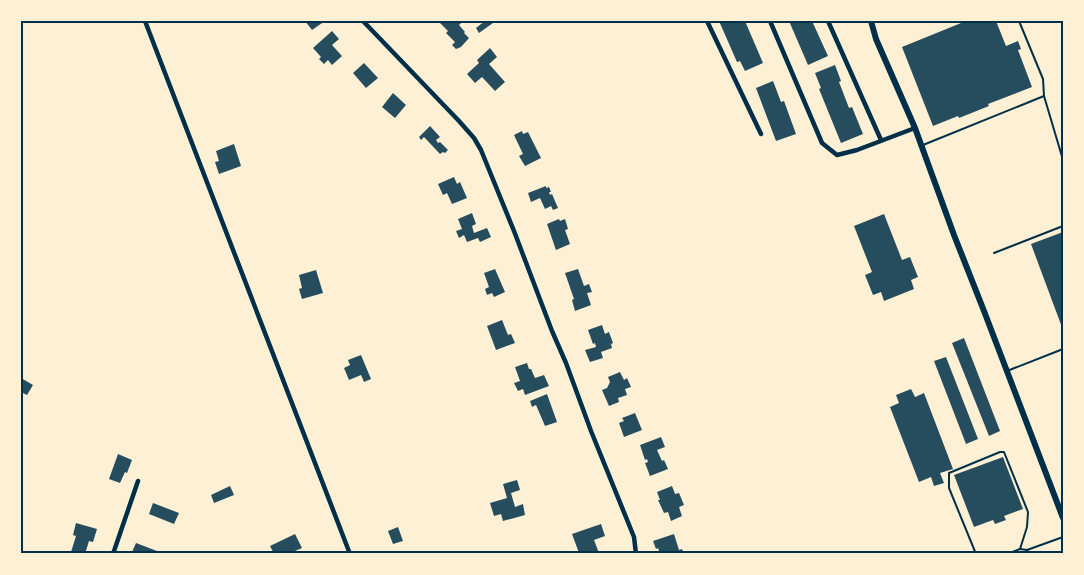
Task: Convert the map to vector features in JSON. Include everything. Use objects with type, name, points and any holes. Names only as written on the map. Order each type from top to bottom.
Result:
[{"type":"street","points":[[145,21],[350,554]]},
{"type":"street","points":[[363,21],[464,126],[481,150],[634,537],[636,554]]},
{"type":"street","points":[[707,21],[761,134]]},
{"type":"street","points":[[770,21],[822,143],[837,155],[857,150],[915,128]]},
{"type":"street","points":[[828,21],[881,140]]},
{"type":"street","points":[[871,21],[876,39],[915,128],[1062,512]]},
{"type":"street","points":[[113,554],[138,481]]},
{"type":"lane","points":[[1019,21],[1043,79],[1044,96],[1063,160]]},
{"type":"lane","points":[[921,146],[1044,96]]},
{"type":"lane","points":[[994,253],[1063,226]]},
{"type":"lane","points":[[1007,371],[1063,350]]},
{"type":"lane","points":[[976,554],[949,488],[949,473],[1000,452],[1004,452],[1028,512],[1027,527],[1020,549]]},
{"type":"lane","points":[[1007,554],[1020,549],[1028,552],[1063,537]]},
{"type":"building","points":[[305,21],[325,21],[312,30]]},
{"type":"building","points":[[442,21],[463,21],[459,25],[469,38],[461,47],[456,49],[452,45],[455,42],[446,33],[448,31],[440,23]]},
{"type":"building","points":[[485,21],[493,23],[479,33],[476,28]]},
{"type":"building","points":[[719,21],[745,21],[763,63],[745,71],[740,61],[737,62]]},
{"type":"building","points":[[789,21],[812,21],[828,56],[808,65]]},
{"type":"building","points":[[966,21],[996,21],[1006,46],[1018,41],[1021,49],[1018,50],[1032,87],[959,118],[958,116],[933,126],[902,47]]},
{"type":"building","points":[[332,31],[339,39],[332,45],[342,56],[332,65],[328,60],[324,64],[313,48]]},
{"type":"building","points":[[490,48],[497,57],[489,64],[505,82],[495,91],[482,77],[475,83],[467,74]]},
{"type":"building","points":[[364,63],[378,78],[366,88],[353,73]]},
{"type":"building","points":[[835,65],[849,108],[852,107],[863,134],[841,143],[819,89],[821,88],[815,73]]},
{"type":"building","points":[[773,81],[781,102],[784,101],[796,134],[776,141],[756,88]]},
{"type":"building","points":[[393,93],[406,105],[395,118],[382,107]]},
{"type":"building","points":[[430,126],[440,137],[436,140],[438,143],[440,142],[448,150],[445,153],[440,154],[424,137],[421,140],[419,137]]},
{"type":"building","points":[[522,131],[523,134],[528,132],[541,158],[525,166],[519,156],[523,154],[514,135]]},
{"type":"building","points":[[234,144],[241,166],[219,174],[215,162],[219,161],[216,151]]},
{"type":"building","points":[[454,177],[457,184],[460,182],[467,198],[452,204],[447,193],[443,195],[438,184]]},
{"type":"building","points":[[546,186],[546,188],[549,187],[550,195],[552,194],[558,208],[553,210],[551,206],[545,209],[540,198],[531,202],[528,193]]},
{"type":"building","points":[[472,213],[476,224],[472,226],[474,233],[487,228],[491,237],[480,242],[478,238],[467,242],[464,235],[459,238],[456,231],[462,229],[458,219]]},
{"type":"building","points":[[884,214],[902,260],[910,257],[918,277],[911,280],[914,289],[884,301],[881,292],[873,295],[865,275],[872,272],[854,226]]},
{"type":"building","points":[[559,219],[560,221],[565,219],[568,229],[565,230],[570,244],[556,250],[547,224]]},
{"type":"building","points":[[1063,232],[1063,330],[1031,244]]},
{"type":"building","points":[[495,269],[505,292],[494,297],[492,293],[487,295],[485,289],[489,287],[484,273]]},
{"type":"building","points":[[578,269],[584,286],[589,284],[592,292],[587,293],[591,305],[575,311],[572,300],[574,299],[565,273]]},
{"type":"building","points":[[316,270],[323,293],[302,299],[299,275]]},
{"type":"building","points":[[502,320],[508,335],[511,334],[515,343],[496,350],[487,326]]},
{"type":"building","points":[[602,325],[605,334],[609,332],[613,343],[612,348],[601,352],[603,358],[590,362],[585,350],[596,347],[588,330]]},
{"type":"building","points":[[964,338],[1000,431],[989,436],[952,343]]},
{"type":"building","points":[[361,355],[371,379],[364,382],[361,375],[349,380],[344,368],[350,365],[348,360]]},
{"type":"building","points":[[946,357],[978,439],[966,444],[934,361]]},
{"type":"building","points":[[527,363],[535,378],[544,375],[549,386],[525,395],[523,389],[518,391],[514,383],[520,381],[515,367]]},
{"type":"building","points":[[620,372],[624,380],[627,378],[631,387],[625,389],[627,395],[618,398],[619,402],[609,406],[602,390],[607,388],[610,382],[608,377]]},
{"type":"building","points":[[21,378],[33,385],[27,395],[21,392]]},
{"type":"building","points":[[911,389],[915,397],[924,393],[953,469],[940,473],[944,483],[934,486],[931,477],[919,482],[890,407],[899,403],[896,395]]},
{"type":"building","points":[[547,394],[557,422],[545,426],[536,405],[532,407],[530,401]]},
{"type":"building","points":[[635,413],[642,430],[624,437],[619,423],[624,421],[622,418]]},
{"type":"building","points":[[661,437],[665,447],[657,450],[668,469],[650,476],[645,463],[648,462],[647,459],[645,460],[640,445]]},
{"type":"building","points":[[118,454],[132,460],[120,483],[109,479]]},
{"type":"building","points":[[1003,457],[1023,509],[1004,516],[1006,520],[995,524],[993,520],[974,527],[954,475]]},
{"type":"building","points":[[517,480],[520,490],[511,493],[515,507],[523,504],[525,515],[503,521],[501,514],[494,516],[490,503],[507,498],[503,484]]},
{"type":"building","points":[[230,486],[234,495],[214,503],[211,495]]},
{"type":"building","points":[[672,486],[675,494],[679,493],[684,505],[679,507],[682,516],[671,521],[668,512],[664,513],[657,492]]},
{"type":"building","points":[[153,503],[179,513],[174,524],[149,514]]},
{"type":"building","points":[[76,523],[97,529],[93,542],[89,541],[85,554],[71,552],[76,536],[73,535]]},
{"type":"building","points":[[601,524],[605,536],[594,540],[599,553],[579,553],[572,534]]},
{"type":"building","points":[[398,527],[403,541],[393,544],[388,531]]},
{"type":"building","points":[[295,534],[302,548],[288,554],[274,554],[270,546]]},
{"type":"building","points":[[674,534],[679,550],[682,549],[684,554],[660,554],[653,541]]},
{"type":"building","points":[[136,543],[157,551],[155,554],[136,554],[132,552]]}]
